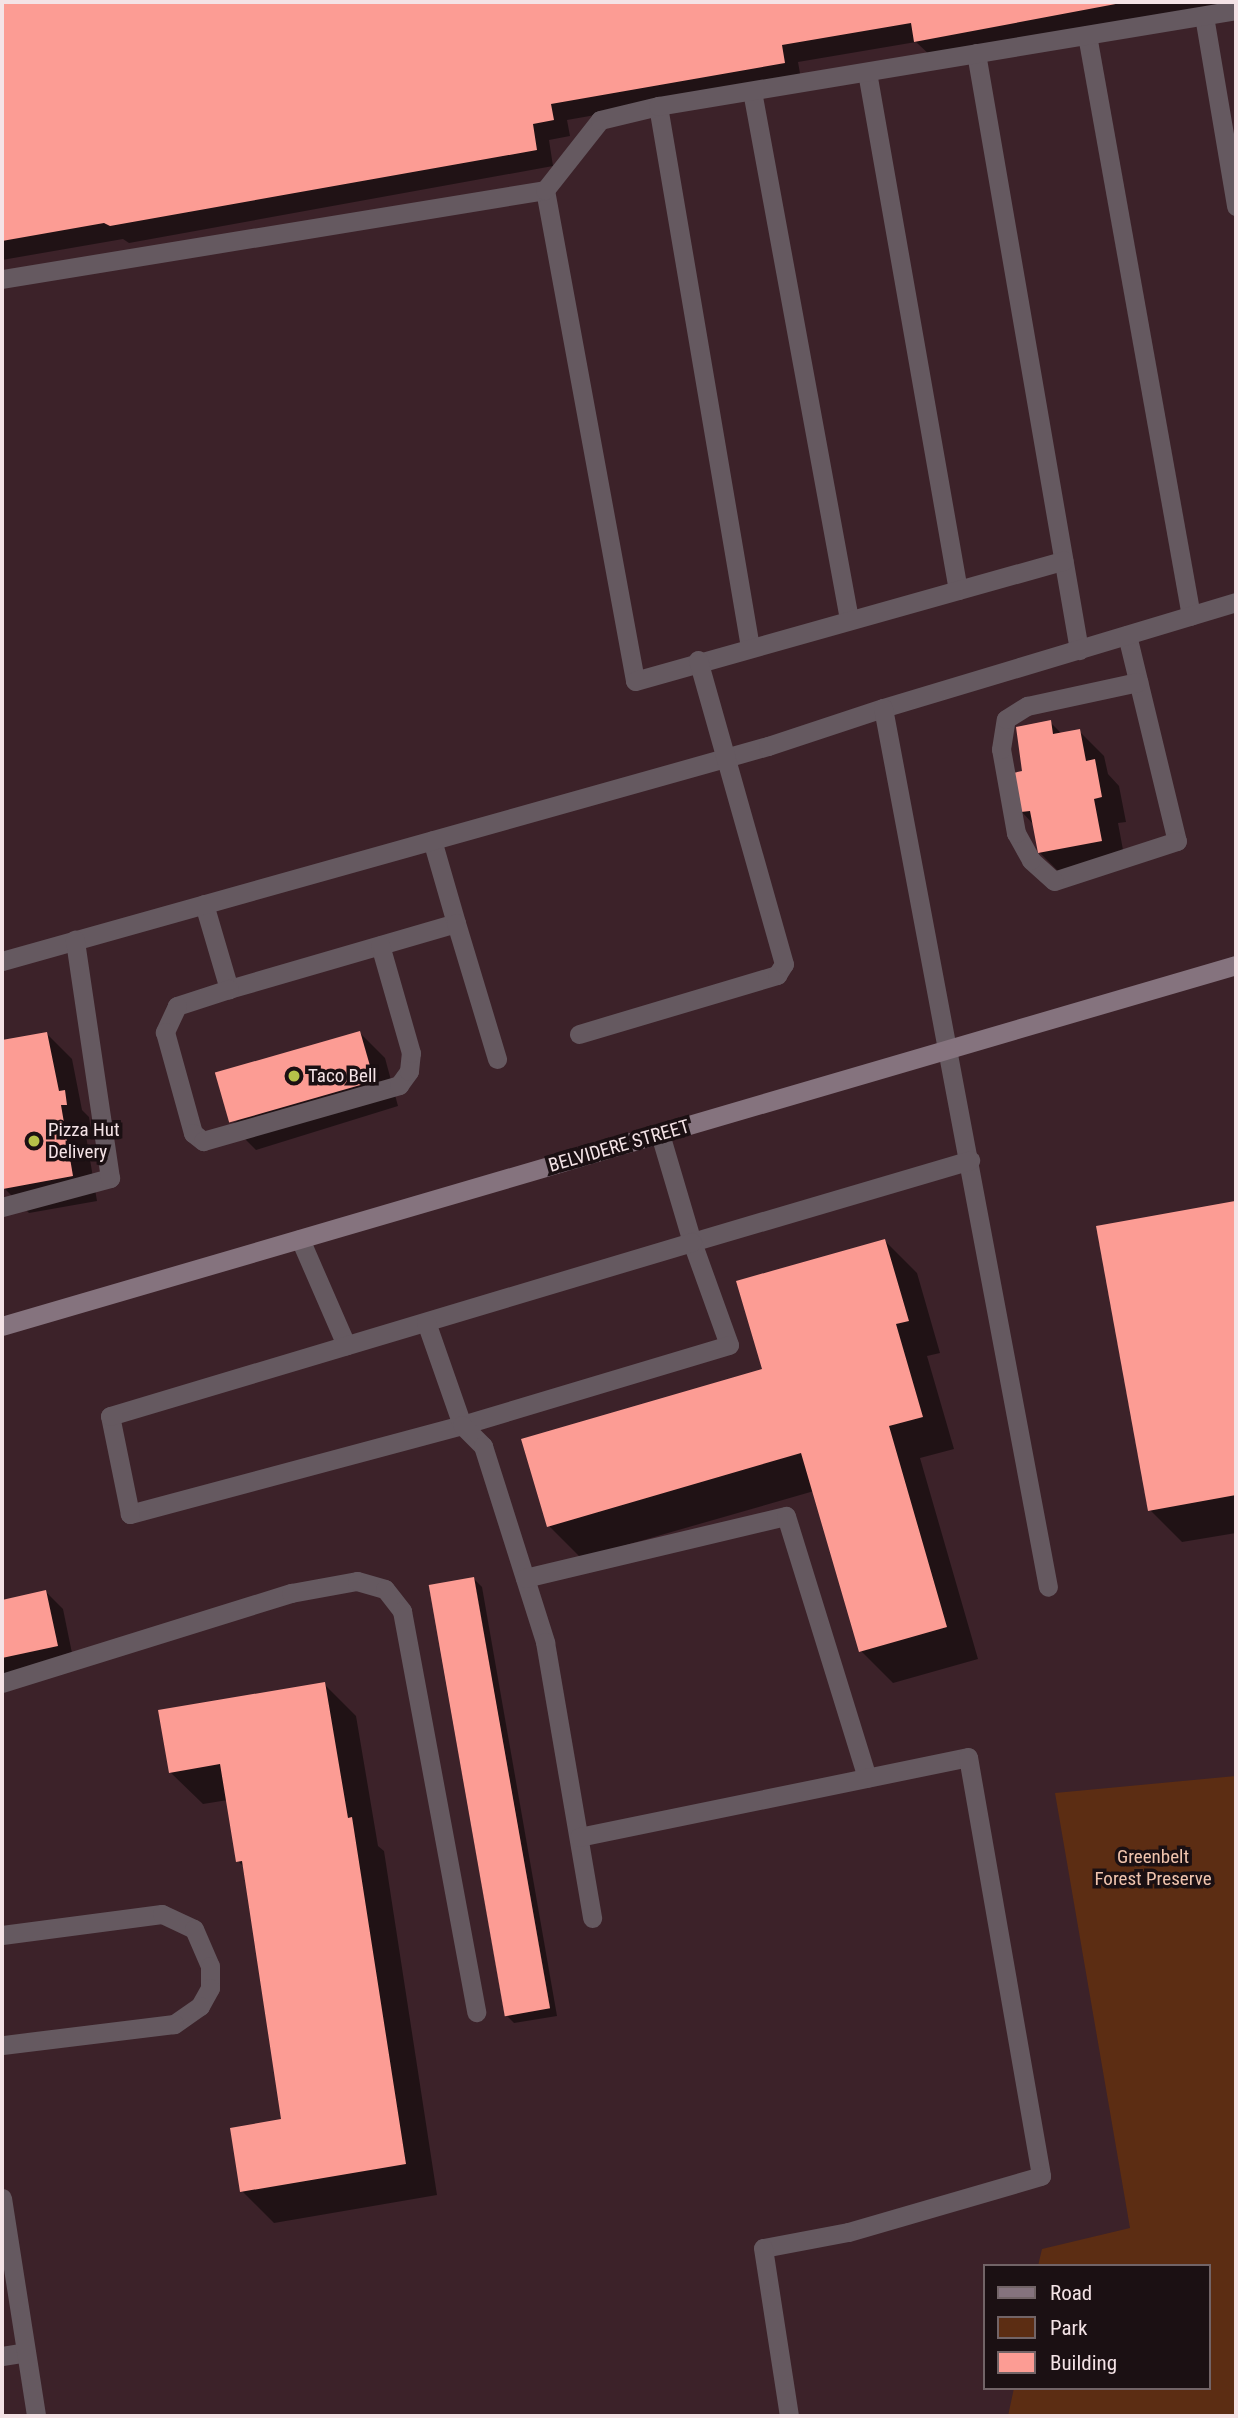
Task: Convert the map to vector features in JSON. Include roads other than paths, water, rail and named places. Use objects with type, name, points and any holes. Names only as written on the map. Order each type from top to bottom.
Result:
[{"type":"main road","name":"BELVIDERE STREET","points":[[2,1326],[1236,965]]},
{"type":"street","points":[[2,279],[545,190],[600,120],[659,106],[1236,10]]},
{"type":"street","points":[[1204,16],[1236,206]]},
{"type":"street","points":[[1087,35],[1191,616]]},
{"type":"street","points":[[976,53],[1079,650]]},
{"type":"street","points":[[867,72],[958,590]]},
{"type":"street","points":[[752,91],[849,619]]},
{"type":"street","points":[[659,106],[750,647]]},
{"type":"street","points":[[545,190],[635,681],[698,660],[1063,561]]},
{"type":"street","points":[[2,961],[725,758],[1236,602]]},
{"type":"street","points":[[1127,635],[1177,841],[1054,881],[1031,860],[1016,832],[1001,749],[1006,719],[1027,706],[1138,682]]},
{"type":"street","points":[[579,1034],[777,975],[784,964],[698,660]]},
{"type":"street","points":[[883,708],[950,1049],[1048,1587]]},
{"type":"street","points":[[432,840],[498,1059]]},
{"type":"street","points":[[204,904],[229,989]]},
{"type":"street","points":[[380,945],[411,1053],[409,1071],[398,1085],[203,1141],[194,1133],[165,1032],[177,1006],[229,989],[380,945],[456,923]]},
{"type":"street","points":[[2,1208],[110,1178],[75,940]]},
{"type":"street","points":[[660,1134],[692,1242],[729,1345],[463,1425],[130,1514],[110,1416],[692,1242],[970,1160]]},
{"type":"street","points":[[300,1239],[346,1345]]},
{"type":"street","points":[[426,1322],[463,1425],[483,1446],[545,1642],[592,1918]]},
{"type":"street","points":[[525,1578],[786,1516],[867,1778]]},
{"type":"street","points":[[2,1683],[291,1592],[357,1581],[385,1589],[402,1611],[476,2012]]},
{"type":"street","points":[[579,1837],[968,1756],[1041,2176],[874,2225],[763,2249],[789,2416]]},
{"type":"street","points":[[2,1935],[162,1914],[179,1918],[202,1941],[210,1988],[190,2016],[174,2024],[2,2045]]},
{"type":"street","points":[[2,2197],[36,2416]]},
{"type":"street","points":[[2,2356],[26,2352]]},
{"type":"place","name":"Taco Bell","points":[[294,1076]]},
{"type":"place","name":"Pizza Hut Delivery","points":[[34,1141]]},
{"type":"park label","name":"Greenbelt Forest Preserve","points":[[1153,1868]]}]
